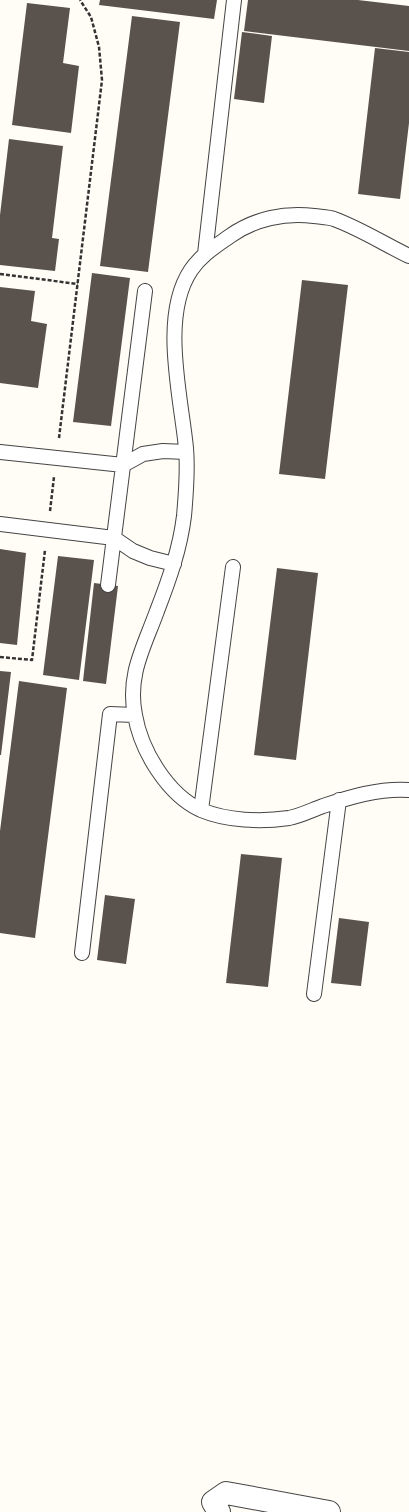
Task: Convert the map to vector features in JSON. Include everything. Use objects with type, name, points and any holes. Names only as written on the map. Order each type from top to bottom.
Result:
[{"type":"street","points":[[219,1512],[213,1502],[226,1493],[329,1512]]},
{"type":"lane","points":[[205,254],[234,0]]},
{"type":"lane","points":[[409,256],[367,233],[331,218],[304,215],[276,216],[242,228],[205,254],[191,271],[178,300],[174,331],[175,359],[186,452],[184,514],[174,564],[136,665],[133,692],[134,715],[141,741],[152,762],[167,781],[185,799],[201,810],[229,818],[252,820],[290,818],[340,800],[374,791],[409,790]]},
{"type":"lane","points":[[108,585],[144,291]]},
{"type":"lane","points":[[0,452],[123,465],[143,454],[163,451],[186,452]]},
{"type":"lane","points":[[0,524],[114,538],[133,551],[150,558],[174,564]]},
{"type":"lane","points":[[201,810],[233,567]]},
{"type":"lane","points":[[82,953],[110,714],[134,715]]},
{"type":"lane","points":[[314,994],[340,800]]},
{"type":"path","points":[[0,657],[32,660],[57,458],[102,80],[99,47],[91,17],[80,0]]},
{"type":"path","points":[[0,274],[78,284]]},
{"type":"building","points":[[100,0],[217,0],[214,19],[99,5]]},
{"type":"building","points":[[248,0],[358,0],[409,6],[409,51],[244,31]]},
{"type":"building","points":[[27,3],[70,8],[63,63],[79,66],[71,133],[12,125]]},
{"type":"building","points":[[132,16],[180,22],[148,272],[100,266]]},
{"type":"building","points":[[242,32],[272,36],[264,103],[234,99]]},
{"type":"building","points":[[375,48],[409,52],[409,123],[400,199],[358,194]]},
{"type":"building","points":[[9,139],[63,146],[52,238],[59,239],[55,271],[0,265],[0,215]]},
{"type":"building","points":[[92,273],[130,278],[111,426],[73,422]]},
{"type":"building","points":[[302,280],[348,285],[325,479],[279,474]]},
{"type":"building","points":[[0,287],[35,291],[31,321],[47,324],[38,388],[0,383]]},
{"type":"building","points":[[0,549],[26,553],[17,645],[0,643]]},
{"type":"building","points":[[58,556],[94,560],[79,680],[43,675]]},
{"type":"building","points":[[277,568],[318,573],[296,760],[254,755]]},
{"type":"building","points":[[94,583],[118,586],[106,684],[83,681]]},
{"type":"building","points":[[0,671],[11,672],[1,755],[0,755]]},
{"type":"building","points":[[19,681],[67,688],[35,938],[0,933],[0,831]]},
{"type":"building","points":[[241,854],[282,858],[268,987],[226,983]]},
{"type":"building","points":[[105,895],[135,899],[126,964],[97,960]]},
{"type":"building","points":[[339,918],[369,922],[361,986],[331,983]]}]
